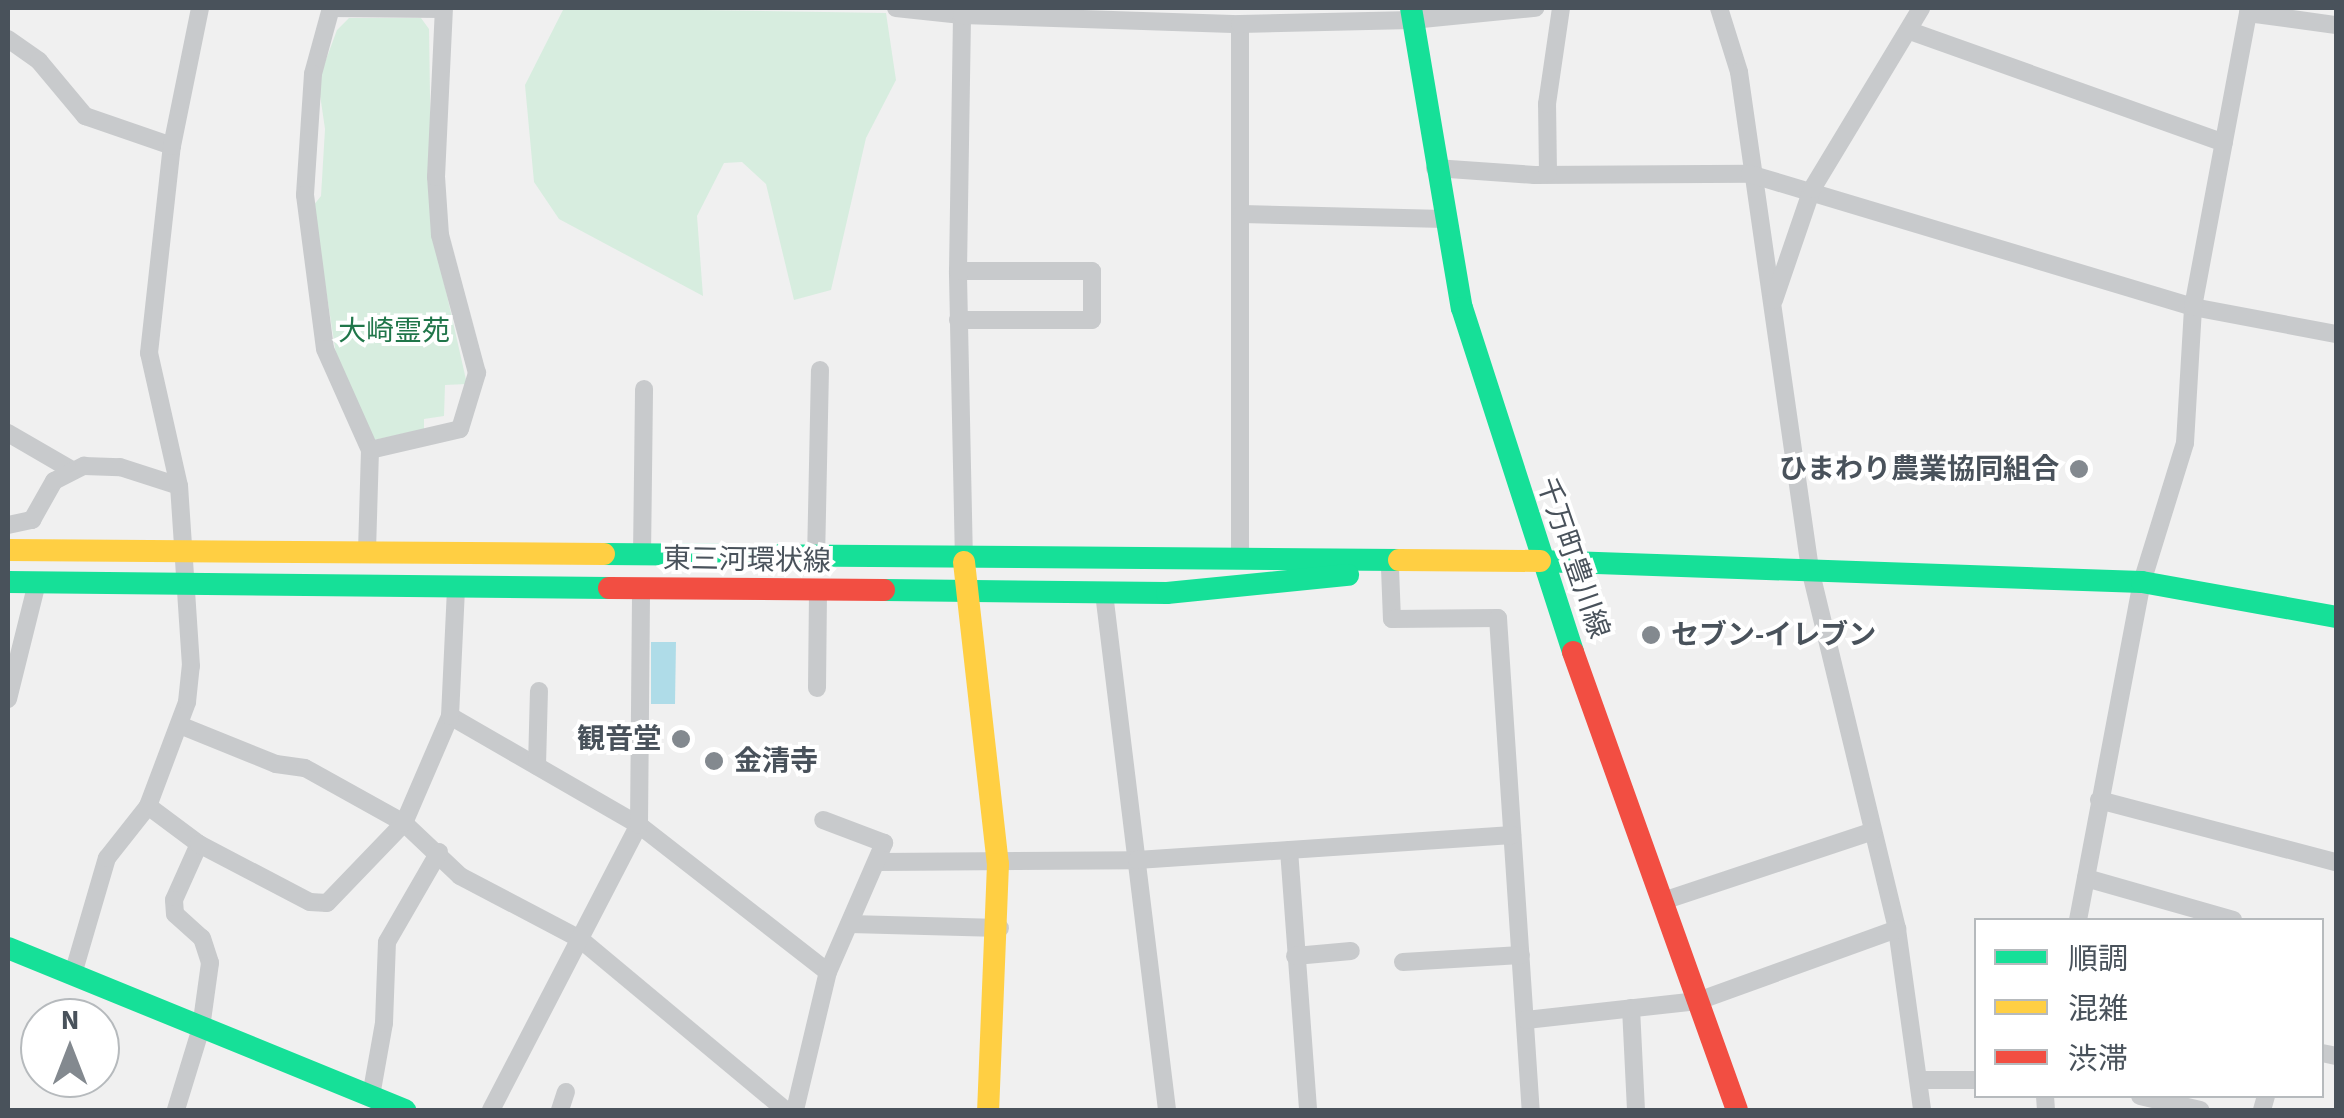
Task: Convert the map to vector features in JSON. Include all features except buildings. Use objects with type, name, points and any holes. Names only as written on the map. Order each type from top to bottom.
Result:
[{"type":"main road","name":"千万町豊川線","points":[[1411,14],[1462,308],[1540,560],[1737,1110]]},
{"type":"main road","name":"東三河環状線","points":[[8,550],[964,562],[1540,560],[2142,582],[2336,617]]},
{"type":"main road","name":"東三河環状線","points":[[8,582],[1212,592],[1390,568],[1484,560]]},
{"type":"main road","points":[[964,562],[998,864],[1000,928],[988,1110]]},
{"type":"main road","points":[[8,948],[405,1110]]},
{"type":"street","points":[[73,974],[107,858],[148,806],[182,726],[191,666],[179,486],[149,353],[172,146],[200,8]]},
{"type":"street","points":[[366,554],[370,450],[326,349],[304,195],[314,74],[331,8],[443,8],[440,235],[476,373],[460,429],[370,450]]},
{"type":"street","points":[[896,8],[962,15],[1198,15],[1240,24],[1535,8]]},
{"type":"street","points":[[1548,173],[1546,104],[1561,8]]},
{"type":"street","points":[[1720,8],[1738,72],[1810,569],[1898,928],[1922,1110]]},
{"type":"street","points":[[1772,305],[1812,189],[1922,8]]},
{"type":"street","points":[[2078,918],[2142,582],[2185,442],[2193,307],[2248,10],[2336,25]]},
{"type":"street","points":[[962,15],[958,320],[964,562]]},
{"type":"street","points":[[1240,24],[1240,559]]},
{"type":"street","points":[[1910,30],[2224,143]]},
{"type":"street","points":[[8,39],[38,62],[85,116],[172,146]]},
{"type":"street","points":[[1436,168],[1750,174],[1812,189],[1908,225],[2193,307],[2336,334]]},
{"type":"street","points":[[1242,214],[1445,219]]},
{"type":"street","points":[[958,271],[1092,271],[1092,320],[958,320]]},
{"type":"street","points":[[816,560],[820,370]]},
{"type":"street","points":[[642,556],[644,389]]},
{"type":"street","points":[[8,433],[70,469],[120,467],[179,486]]},
{"type":"street","points":[[8,525],[32,520],[40,498],[70,469]]},
{"type":"street","points":[[1390,568],[1392,620],[1498,618],[1531,1110]]},
{"type":"street","points":[[8,699],[38,583]]},
{"type":"street","points":[[148,806],[199,844],[310,902],[327,903],[404,823],[450,716],[456,587]]},
{"type":"street","points":[[491,1110],[640,825],[641,588]]},
{"type":"street","points":[[817,688],[818,590]]},
{"type":"street","points":[[1104,593],[1167,1110]]},
{"type":"street","points":[[537,766],[540,692]]},
{"type":"street","points":[[450,716],[640,825],[828,972]]},
{"type":"street","points":[[182,726],[276,764],[305,768],[404,823],[460,876],[580,939],[785,1110]]},
{"type":"street","points":[[2099,800],[2336,862]]},
{"type":"street","points":[[794,1110],[828,972],[884,843],[823,820]]},
{"type":"street","points":[[1663,901],[1874,830]]},
{"type":"street","points":[[878,862],[1138,860],[1512,834]]},
{"type":"street","points":[[176,1110],[201,1028],[209,948],[174,914],[174,900],[199,844]]},
{"type":"street","points":[[1288,850],[1308,1110]]},
{"type":"street","points":[[371,1096],[384,1023],[387,942],[438,852]]},
{"type":"street","points":[[2086,878],[2227,918]]},
{"type":"street","points":[[850,924],[1000,928]]},
{"type":"street","points":[[1526,1020],[1698,1001],[1898,928]]},
{"type":"street","points":[[1295,956],[1350,951]]},
{"type":"street","points":[[1403,962],[1521,955]]},
{"type":"street","points":[[1631,1008],[1636,1110]]},
{"type":"street","points":[[1920,1080],[1974,1080]]},
{"type":"street","points":[[2149,1098],[2200,1110]]},
{"type":"green space","points":[[564,8],[886,13],[896,80],[866,138],[831,290],[794,300],[766,184],[742,162],[724,163],[697,216],[703,296],[559,219],[534,182],[525,85]]},
{"type":"green space","name":"大崎霊苑","points":[[349,18],[421,18],[429,29],[432,229],[467,384],[445,385],[444,416],[424,419],[424,429],[374,440],[336,354],[313,206],[321,196],[325,129],[318,81],[337,30]]},
{"type":"water","points":[[651,642],[676,642],[675,704],[651,704]]},
{"type":"traffic: fast","points":[[1411,8],[1462,308],[1573,652]]},
{"type":"traffic: fast","points":[[604,554],[1399,560]]},
{"type":"traffic: fast","points":[[1540,561],[2142,582],[2336,617]]},
{"type":"traffic: fast","points":[[884,590],[1167,593],[1348,575]]},
{"type":"traffic: fast","points":[[8,582],[609,588]]},
{"type":"traffic: fast","points":[[8,948],[405,1110]]},
{"type":"traffic: slow","points":[[8,550],[604,554]]},
{"type":"traffic: slow","points":[[1399,560],[1540,561]]},
{"type":"traffic: slow","points":[[964,562],[998,864],[988,1110]]},
{"type":"traffic: jam","points":[[609,588],[884,590]]},
{"type":"traffic: jam","points":[[1573,652],[1737,1110]]},
{"type":"place","name":"ひまわり農業協同組合","points":[[2079,469]]},
{"type":"place","name":"セブン-イレブン","points":[[1651,635]]},
{"type":"place","name":"観音堂","points":[[681,739]]},
{"type":"place","name":"金清寺","points":[[714,761]]}]
